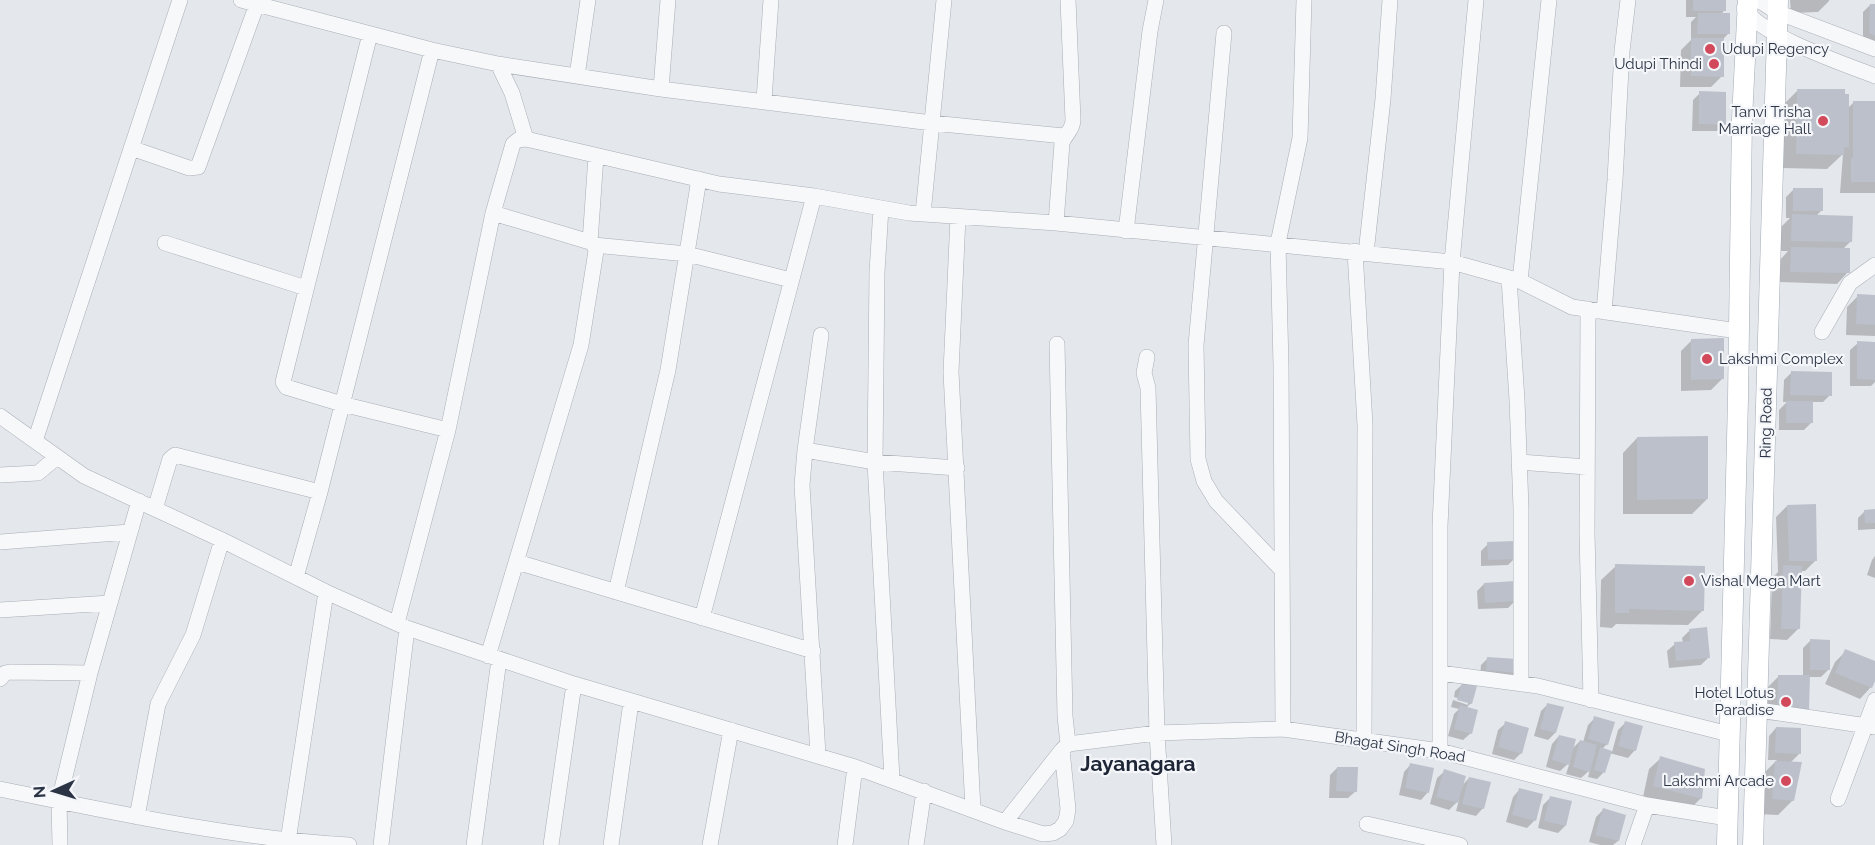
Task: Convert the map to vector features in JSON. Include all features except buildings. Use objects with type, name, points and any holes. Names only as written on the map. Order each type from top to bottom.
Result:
[{"type":"main road","name":"Ring Road","points":[[1727,845],[1742,119],[1749,4]]},
{"type":"main road","name":"Ring Road","points":[[1753,845],[1778,6]]},
{"type":"main road","points":[[1738,331],[1768,333]]},
{"type":"main road","points":[[1727,818],[1753,822]]},
{"type":"street","points":[[35,441],[180,0]]},
{"type":"street","points":[[241,0],[432,50],[498,64],[661,89],[764,100],[932,123],[1064,136]]},
{"type":"street","points":[[577,76],[588,0]]},
{"type":"street","points":[[661,89],[668,0]]},
{"type":"street","points":[[764,100],[771,0]]},
{"type":"street","points":[[923,214],[944,0]]},
{"type":"street","points":[[1056,223],[1064,136],[1071,129],[1073,120],[1068,0]]},
{"type":"street","points":[[1126,231],[1150,32],[1156,0]]},
{"type":"street","points":[[1283,729],[1278,243],[1300,138],[1304,0]]},
{"type":"street","points":[[1364,741],[1365,425],[1360,252],[1383,99],[1389,0]]},
{"type":"street","points":[[1440,751],[1440,526],[1452,262],[1476,0]]},
{"type":"street","points":[[1521,684],[1519,462],[1514,280],[1549,0]]},
{"type":"street","points":[[1604,312],[1615,180],[1622,51],[1628,0]]},
{"type":"street","points":[[131,148],[189,168],[198,167],[257,4]]},
{"type":"street","points":[[1749,4],[1778,6],[1875,49]]},
{"type":"street","points":[[1749,4],[1776,34],[1875,76]]},
{"type":"street","points":[[1224,33],[1196,345],[1198,459],[1204,481],[1216,501],[1281,569]]},
{"type":"street","points":[[370,34],[283,378],[284,385],[342,404],[448,430]]},
{"type":"street","points":[[296,577],[320,492],[432,50]]},
{"type":"street","points":[[498,64],[512,93],[526,140]]},
{"type":"street","points":[[381,845],[402,625],[448,430],[494,213],[513,144],[518,140],[719,184],[814,196],[923,214],[1056,223],[1278,243],[1452,262],[1514,280],[1572,307],[1738,331]]},
{"type":"street","points":[[474,845],[494,658],[517,562],[581,345],[595,256],[592,244],[596,156]]},
{"type":"street","points":[[616,592],[668,370],[699,179]]},
{"type":"street","points":[[702,618],[814,196]]},
{"type":"street","points":[[881,208],[877,272],[875,462],[892,779]]},
{"type":"street","points":[[494,213],[592,244],[687,254],[791,280]]},
{"type":"street","points":[[958,217],[951,372],[973,810]]},
{"type":"street","points":[[165,243],[306,288]]},
{"type":"street","points":[[1822,332],[1850,283],[1875,265]]},
{"type":"street","points":[[1588,309],[1587,467],[1591,699]]},
{"type":"street","points":[[818,755],[803,509],[805,450],[821,335]]},
{"type":"street","points":[[0,416],[84,476],[222,540],[326,592],[402,625],[494,658],[631,702],[855,766],[1043,834],[1053,833],[1060,829],[1066,821],[1068,809],[1057,344]]},
{"type":"street","points":[[1147,357],[1144,373],[1147,380],[1148,399],[1157,733],[1164,845]]},
{"type":"street","points":[[805,450],[875,462],[957,468]]},
{"type":"street","points":[[155,509],[170,459],[175,455],[320,492]]},
{"type":"street","points":[[0,475],[38,472],[57,457]]},
{"type":"street","points":[[1519,462],[1587,467]]},
{"type":"street","points":[[60,845],[59,801],[90,674],[139,501]]},
{"type":"street","points":[[0,542],[130,532]]},
{"type":"street","points":[[137,817],[158,704],[190,642],[222,540]]},
{"type":"street","points":[[517,562],[813,651]]},
{"type":"street","points":[[288,841],[326,592]]},
{"type":"street","points":[[0,610],[110,603]]},
{"type":"street","points":[[0,679],[5,673],[10,672],[90,674]]},
{"type":"street","points":[[1440,673],[1521,684],[1730,734]]},
{"type":"street","points":[[550,845],[574,684]]},
{"type":"street","points":[[1838,799],[1870,727],[1875,700]]},
{"type":"street","points":[[611,845],[631,702]]},
{"type":"street","points":[[1758,710],[1870,727]]},
{"type":"street","name":"Bhagat Singh Road","points":[[1065,747],[1157,733],[1283,729],[1440,751],[1647,805],[1727,818]]},
{"type":"street","points":[[710,845],[731,730]]},
{"type":"street","points":[[1005,822],[1065,747]]},
{"type":"street","points":[[845,845],[855,766]]},
{"type":"street","points":[[0,789],[233,839],[349,845]]},
{"type":"street","points":[[916,845],[924,791]]},
{"type":"street","points":[[1633,845],[1647,805]]},
{"type":"street","points":[[1367,824],[1460,845]]},
{"type":"place","name":"Udupi Regency","points":[[1710,49]]},
{"type":"place","name":"Udupi Thindi","points":[[1714,64]]},
{"type":"place","name":"Tanvi Trisha Marriage Hall","points":[[1823,121]]},
{"type":"place","name":"Lakshmi Complex","points":[[1707,359]]},
{"type":"place","name":"Vishal Mega Mart","points":[[1689,581]]},
{"type":"place","name":"Hotel Lotus Paradise","points":[[1786,702]]},
{"type":"place","name":"Lakshmi Arcade","points":[[1786,781]]},
{"type":"district","name":"Jayanagara","points":[[1138,764]]}]
